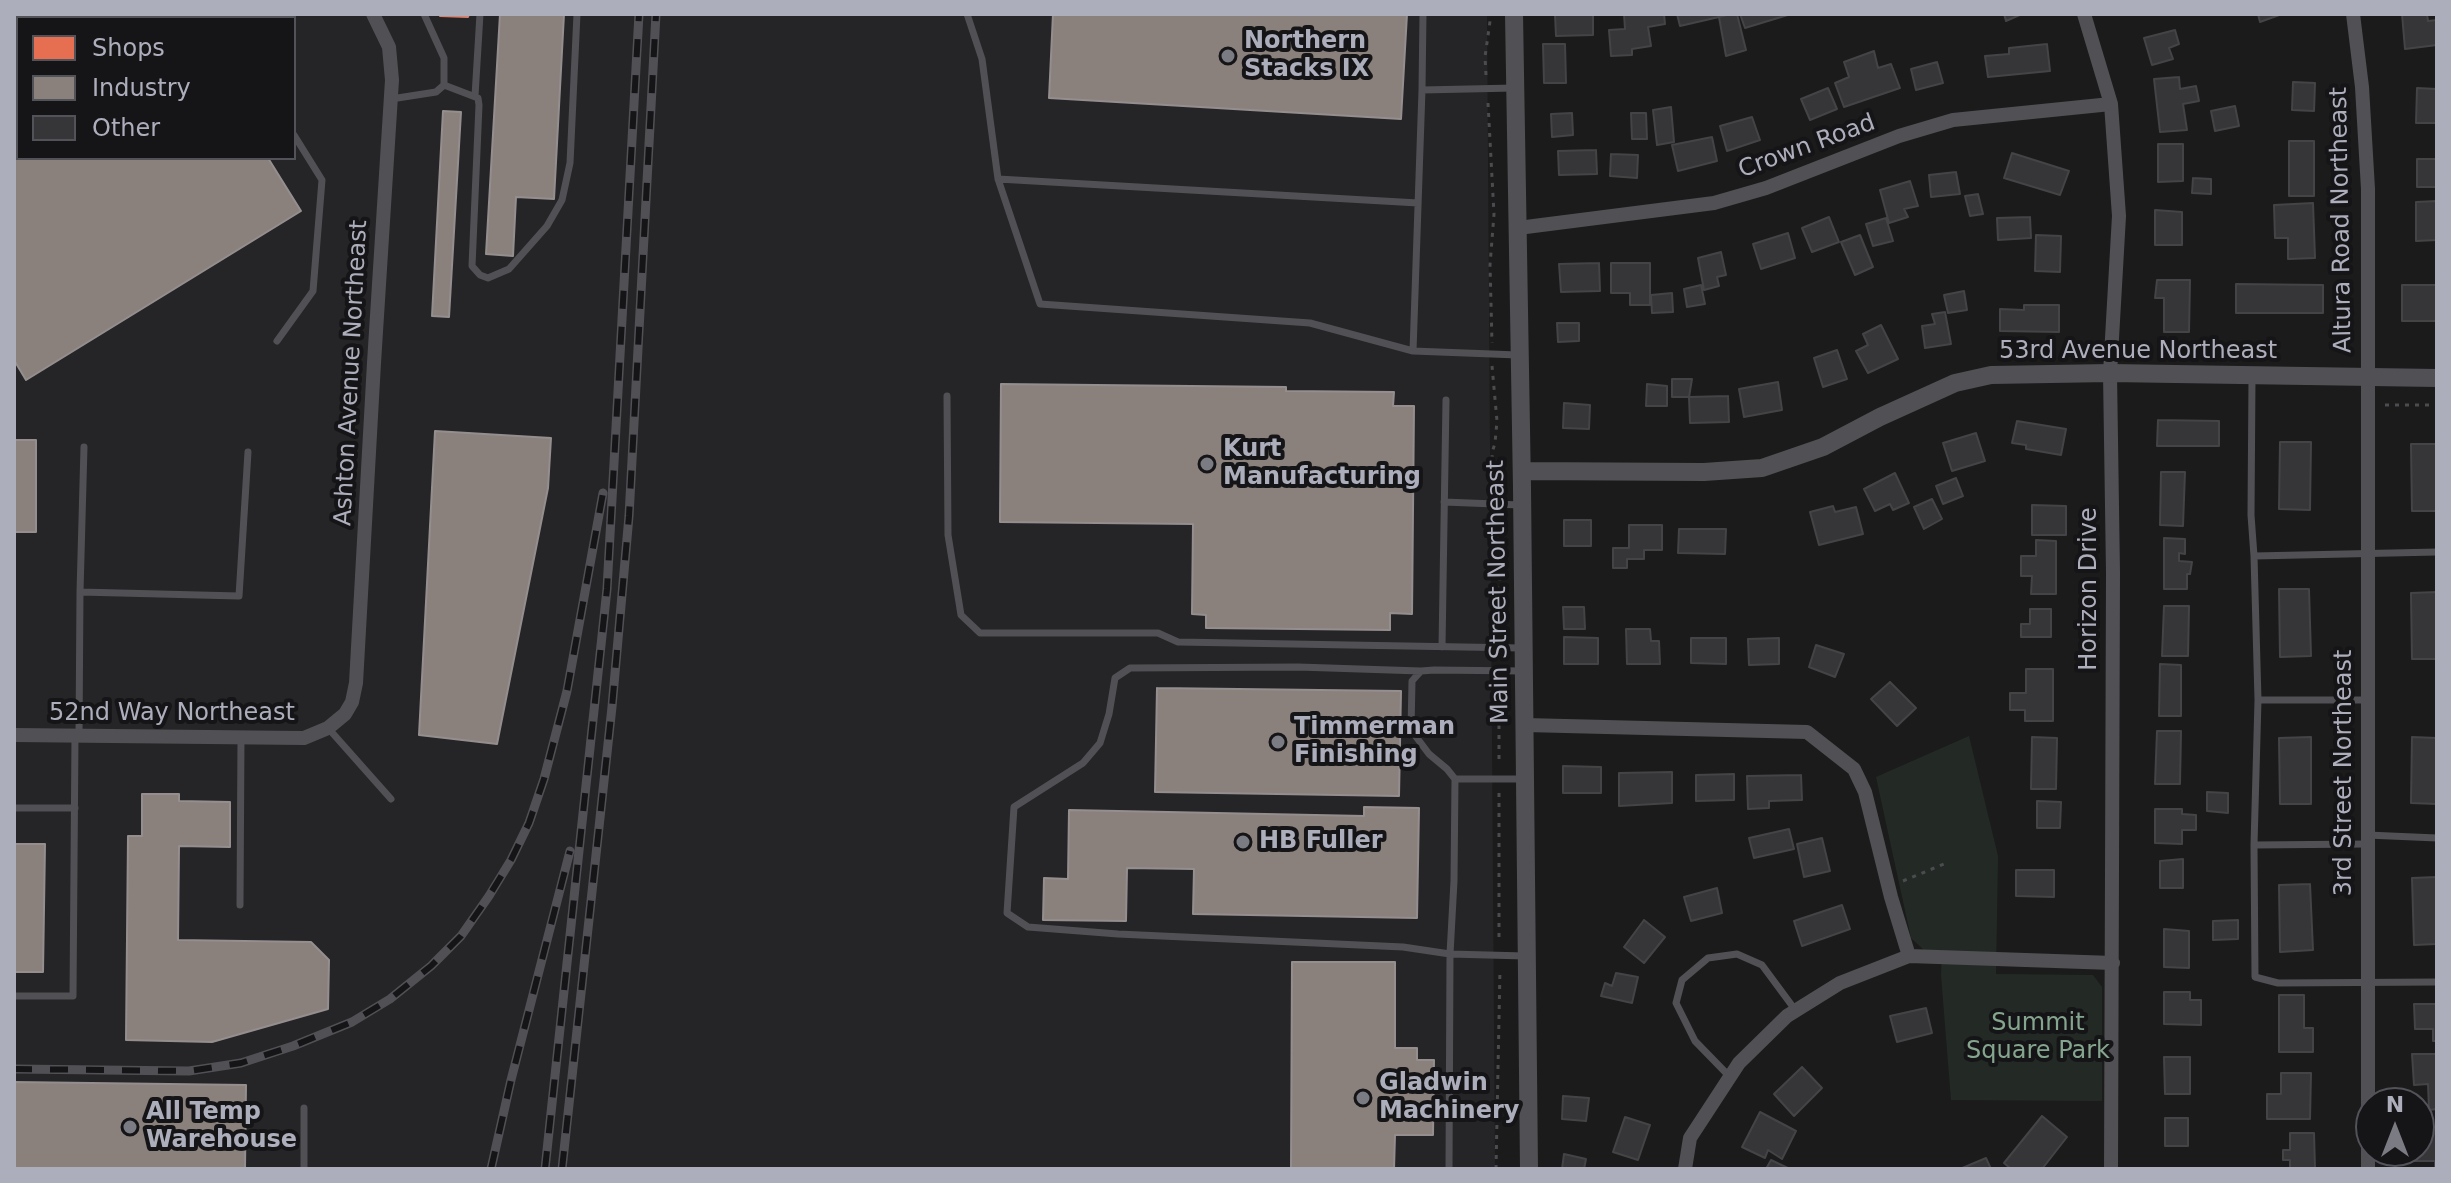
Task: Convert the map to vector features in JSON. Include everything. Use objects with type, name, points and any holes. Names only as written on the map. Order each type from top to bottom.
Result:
[{"type":"street","name":"Ashton Avenue Northeast","points":[[328,728],[345,714],[352,702],[356,683],[392,80],[389,47],[373,14]]},
{"type":"street","name":"Main Street Northeast","points":[[1514,14],[1529,1169]]},
{"type":"street","name":"Horizon Drive","points":[[2084,14],[2111,104],[2119,216],[2110,373],[2111,1169]]},
{"type":"street","name":"Altura Road Northeast","points":[[2353,14],[2362,87],[2368,189],[2367,377]]},
{"type":"street","name":"Crown Road","points":[[1518,228],[1714,203],[1766,188],[1899,136],[1953,120],[2111,104]]},
{"type":"street","name":"53rd Avenue Northeast","points":[[1522,471],[1704,472],[1762,468],[1823,447],[1955,383],[1991,375],[2110,373],[2437,378]]},
{"type":"street","name":"3rd Street Northeast","points":[[2367,377],[2368,1169]]},
{"type":"street","points":[[1525,725],[1807,732],[1854,769],[1865,792],[1888,888],[1909,956]]},
{"type":"street","name":"52nd Way Northeast","points":[[14,735],[304,738],[328,728]]},
{"type":"street","points":[[1685,1169],[1690,1138],[1739,1063],[1787,1016],[1840,983],[1909,956],[2113,963]]},
{"type":"lane","points":[[391,99],[436,92],[444,85],[444,58],[424,14]]},
{"type":"lane","points":[[475,96],[480,14]]},
{"type":"lane","points":[[444,85],[478,98],[472,266],[488,278],[509,269],[547,226],[562,200],[570,163],[577,14]]},
{"type":"lane","points":[[967,14],[982,59],[998,179],[1040,304],[1310,323],[1413,351],[1520,355]]},
{"type":"lane","points":[[1413,351],[1423,14]]},
{"type":"lane","points":[[1422,90],[1516,88]]},
{"type":"lane","points":[[277,341],[313,291],[322,180],[296,138]]},
{"type":"lane","points":[[998,179],[1418,203]]},
{"type":"lane","points":[[2252,376],[2251,515],[2258,700],[2254,845],[2255,977],[2278,983],[2437,982]]},
{"type":"lane","points":[[947,396],[948,535],[961,615],[980,633],[1158,633],[1178,642],[1524,648]]},
{"type":"lane","points":[[1442,647],[1446,400]]},
{"type":"lane","points":[[14,996],[73,996],[84,447]]},
{"type":"lane","points":[[80,592],[239,596],[248,452]]},
{"type":"lane","points":[[1444,502],[1522,505]]},
{"type":"lane","points":[[2254,556],[2437,552]]},
{"type":"lane","points":[[1524,671],[1130,668],[1115,678],[1100,743],[1083,763],[1014,807],[1007,913],[1028,927],[1403,947],[1450,954],[1528,956]]},
{"type":"lane","points":[[1421,671],[1412,681],[1411,730],[1429,754],[1455,779],[1449,1169]]},
{"type":"lane","points":[[2258,700],[2367,700]]},
{"type":"lane","points":[[328,728],[391,799]]},
{"type":"lane","points":[[240,905],[241,738]]},
{"type":"lane","points":[[1455,779],[1525,779]]},
{"type":"lane","points":[[14,808],[75,808]]},
{"type":"lane","points":[[2254,845],[2437,838]]},
{"type":"lane","points":[[1730,1077],[1695,1041],[1676,1003],[1682,980],[1708,958],[1737,954],[1762,965],[1796,1011]]},
{"type":"lane","points":[[304,1108],[304,1169]]},
{"type":"path","points":[[1491,14],[1485,57],[1494,214],[1490,265],[1497,421],[1492,453],[1493,504],[1499,547],[1498,648]]},
{"type":"path","points":[[2367,404],[2437,405]]},
{"type":"path","points":[[1496,1169],[1500,955],[1499,671]]},
{"type":"path","points":[[1888,888],[1944,864]]},
{"type":"shaded area","points":[[14,14],[1487,14],[1495,1169],[14,1169]]},
{"type":"green space","name":"Summit Square Park","points":[[1969,736],[1998,856],[1996,974],[2093,975],[2102,987],[2102,1101],[1951,1100],[1941,975],[1942,950],[1926,952],[1911,938],[1876,777]]},
{"type":"building: Shops","points":[[440,14],[469,14],[468,17]]},
{"type":"building: Industry","points":[[500,14],[564,14],[554,199],[516,197],[513,256],[486,254]]},
{"type":"building: Industry","name":"Northern Stacks IX","points":[[1053,14],[1407,14],[1401,119],[1049,98]]},
{"type":"building: Industry","points":[[443,111],[461,112],[449,317],[432,316]]},
{"type":"building: Industry","points":[[16,136],[16,160],[269,160],[301,211],[26,380],[14,360]]},
{"type":"building: Industry","name":"Kurt Manufacturing","points":[[1001,384],[1286,387],[1286,391],[1394,392],[1393,406],[1414,406],[1412,614],[1390,613],[1390,630],[1206,628],[1206,615],[1192,614],[1193,524],[1000,522]]},
{"type":"building: Industry","points":[[435,431],[551,438],[548,488],[497,744],[419,735]]},
{"type":"building: Industry","points":[[14,440],[36,440],[36,532],[14,532]]},
{"type":"building: Industry","name":"Timmerman Finishing","points":[[1157,688],[1401,691],[1399,796],[1155,792]]},
{"type":"building: Industry","points":[[142,794],[179,794],[179,801],[230,802],[230,847],[179,846],[178,940],[311,942],[329,960],[328,1009],[212,1042],[126,1040],[128,836],[142,836]]},
{"type":"building: Industry","name":"HB Fuller","points":[[1364,807],[1419,808],[1417,918],[1193,914],[1194,869],[1127,868],[1126,921],[1043,920],[1044,878],[1068,879],[1069,810],[1364,816]]},
{"type":"building: Industry","points":[[14,844],[45,844],[43,972],[14,972]]},
{"type":"building: Industry","name":"Gladwin Machinery","points":[[1292,962],[1395,962],[1395,1048],[1417,1048],[1417,1060],[1434,1060],[1433,1135],[1395,1135],[1394,1169],[1291,1169]]},
{"type":"building: Industry","name":"All Temp Warehouse","points":[[14,1082],[246,1085],[245,1169],[14,1169]]},
{"type":"building: Other","points":[[1555,14],[1593,14],[1593,35],[1556,36]]},
{"type":"building: Other","points":[[1624,14],[1664,14],[1665,24],[1648,27],[1651,46],[1632,49],[1632,55],[1611,56],[1609,30],[1625,29]]},
{"type":"building: Other","points":[[1677,14],[1718,14],[1719,17],[1680,26]]},
{"type":"building: Other","points":[[1737,14],[1746,50],[1726,56],[1719,17]]},
{"type":"building: Other","points":[[1740,14],[1791,14],[1745,28]]},
{"type":"building: Other","points":[[2004,14],[2022,14],[2006,21]]},
{"type":"building: Other","points":[[2258,14],[2282,14],[2260,22]]},
{"type":"building: Other","points":[[2402,14],[2427,14],[2428,21],[2437,20],[2437,45],[2405,49]]},
{"type":"building: Other","points":[[2175,30],[2179,44],[2169,48],[2173,59],[2152,65],[2144,38]]},
{"type":"building: Other","points":[[1543,44],[1565,44],[1566,83],[1544,83]]},
{"type":"building: Other","points":[[2047,44],[2050,71],[1988,77],[1985,56],[2009,54],[2009,48]]},
{"type":"building: Other","points":[[1874,51],[1878,68],[1891,64],[1900,88],[1844,107],[1835,83],[1849,77],[1844,62]]},
{"type":"building: Other","points":[[1937,62],[1943,83],[1916,90],[1911,69]]},
{"type":"building: Other","points":[[2179,77],[2180,89],[2196,86],[2199,101],[2183,104],[2187,130],[2160,132],[2154,79]]},
{"type":"building: Other","points":[[2293,82],[2315,83],[2314,111],[2292,110]]},
{"type":"building: Other","points":[[1828,88],[1837,109],[1810,120],[1801,99]]},
{"type":"building: Other","points":[[2417,88],[2437,89],[2437,123],[2416,123]]},
{"type":"building: Other","points":[[2235,106],[2239,126],[2215,131],[2211,111]]},
{"type":"building: Other","points":[[1671,107],[1674,142],[1657,145],[1653,110]]},
{"type":"building: Other","points":[[1572,113],[1573,135],[1552,137],[1551,114]]},
{"type":"building: Other","points":[[1631,113],[1646,113],[1647,139],[1632,139]]},
{"type":"building: Other","points":[[1752,117],[1760,140],[1727,151],[1720,126]]},
{"type":"building: Other","points":[[1712,137],[1717,161],[1678,171],[1672,145]]},
{"type":"building: Other","points":[[2289,141],[2314,141],[2314,196],[2289,196]]},
{"type":"building: Other","points":[[2158,144],[2183,144],[2183,181],[2158,182]]},
{"type":"building: Other","points":[[1596,150],[1597,174],[1559,175],[1558,151]]},
{"type":"building: Other","points":[[2012,153],[2069,171],[2060,195],[2004,178]]},
{"type":"building: Other","points":[[1611,154],[1638,155],[1637,178],[1610,176]]},
{"type":"building: Other","points":[[2417,159],[2437,159],[2437,187],[2417,187]]},
{"type":"building: Other","points":[[1956,172],[1960,194],[1931,197],[1929,175]]},
{"type":"building: Other","points":[[2193,178],[2211,179],[2211,194],[2192,193]]},
{"type":"building: Other","points":[[1910,181],[1918,206],[1904,209],[1908,217],[1889,223],[1880,190]]},
{"type":"building: Other","points":[[1978,194],[1983,214],[1970,216],[1965,196]]},
{"type":"building: Other","points":[[2437,201],[2437,240],[2416,241],[2416,202]]},
{"type":"building: Other","points":[[2313,203],[2315,258],[2288,259],[2288,238],[2275,238],[2274,205]]},
{"type":"building: Other","points":[[2155,210],[2182,212],[2182,245],[2155,245]]},
{"type":"building: Other","points":[[1829,217],[1839,242],[1812,252],[1802,228]]},
{"type":"building: Other","points":[[2030,217],[2031,238],[1998,240],[1997,218]]},
{"type":"building: Other","points":[[1886,218],[1893,241],[1873,246],[1866,224]]},
{"type":"building: Other","points":[[1788,233],[1795,258],[1761,269],[1753,244]]},
{"type":"building: Other","points":[[1860,235],[1873,267],[1855,275],[1841,242]]},
{"type":"building: Other","points":[[2036,235],[2061,236],[2060,272],[2035,271]]},
{"type":"building: Other","points":[[1721,252],[1726,275],[1717,277],[1719,286],[1704,290],[1698,258]]},
{"type":"building: Other","points":[[1599,263],[1600,291],[1561,292],[1559,264]]},
{"type":"building: Other","points":[[1611,263],[1650,263],[1650,305],[1630,305],[1630,293],[1611,293]]},
{"type":"building: Other","points":[[2157,280],[2190,280],[2189,332],[2164,332],[2164,298],[2155,298]]},
{"type":"building: Other","points":[[2236,284],[2323,285],[2323,313],[2236,313]]},
{"type":"building: Other","points":[[1701,285],[1705,304],[1687,307],[1684,289]]},
{"type":"building: Other","points":[[2402,285],[2437,285],[2437,321],[2402,321]]},
{"type":"building: Other","points":[[1964,291],[1967,310],[1948,313],[1944,295]]},
{"type":"building: Other","points":[[1672,293],[1673,312],[1652,313],[1651,295]]},
{"type":"building: Other","points":[[2024,305],[2059,305],[2059,332],[2000,331],[2000,309],[2024,310]]},
{"type":"building: Other","points":[[1945,312],[1951,344],[1925,348],[1922,326],[1935,324],[1932,314]]},
{"type":"building: Other","points":[[1557,323],[1579,323],[1579,341],[1558,342]]},
{"type":"building: Other","points":[[1881,325],[1898,359],[1868,373],[1856,351],[1868,345],[1863,334]]},
{"type":"building: Other","points":[[1837,350],[1847,379],[1823,387],[1814,358]]},
{"type":"building: Other","points":[[1672,379],[1692,379],[1689,397],[1672,397]]},
{"type":"building: Other","points":[[1778,382],[1782,410],[1744,417],[1739,389]]},
{"type":"building: Other","points":[[1647,384],[1667,386],[1667,406],[1646,406]]},
{"type":"building: Other","points":[[1728,396],[1729,422],[1690,423],[1689,397]]},
{"type":"building: Other","points":[[1564,403],[1590,405],[1589,429],[1563,428]]},
{"type":"building: Other","points":[[2158,420],[2219,421],[2219,446],[2157,446]]},
{"type":"building: Other","points":[[2017,421],[2066,429],[2061,455],[2026,449],[2026,445],[2012,443]]},
{"type":"building: Other","points":[[1976,433],[1985,461],[1952,471],[1943,443]]},
{"type":"building: Other","points":[[2280,442],[2311,442],[2310,510],[2279,509]]},
{"type":"building: Other","points":[[2411,444],[2437,444],[2437,511],[2412,511]]},
{"type":"building: Other","points":[[2161,472],[2185,472],[2183,526],[2160,525]]},
{"type":"building: Other","points":[[1895,473],[1909,503],[1893,510],[1890,504],[1875,511],[1864,489]]},
{"type":"building: Other","points":[[1956,478],[1963,496],[1943,504],[1936,486]]},
{"type":"building: Other","points":[[1932,499],[1942,519],[1924,529],[1914,507]]},
{"type":"building: Other","points":[[2032,505],[2066,506],[2066,535],[2032,535]]},
{"type":"building: Other","points":[[1833,506],[1835,512],[1856,507],[1863,534],[1819,545],[1810,512]]},
{"type":"building: Other","points":[[1564,520],[1591,520],[1591,546],[1564,546]]},
{"type":"building: Other","points":[[1629,525],[1662,525],[1662,550],[1644,550],[1644,559],[1627,559],[1627,568],[1613,568],[1613,548],[1629,548]]},
{"type":"building: Other","points":[[1679,529],[1726,529],[1725,554],[1678,553]]},
{"type":"building: Other","points":[[2164,538],[2185,539],[2185,554],[2179,553],[2179,561],[2192,562],[2190,574],[2187,574],[2187,589],[2164,589]]},
{"type":"building: Other","points":[[2036,540],[2056,541],[2056,594],[2031,594],[2032,576],[2021,576],[2021,556],[2036,556]]},
{"type":"building: Other","points":[[2279,589],[2309,589],[2311,656],[2280,657]]},
{"type":"building: Other","points":[[2437,592],[2437,659],[2412,659],[2411,593]]},
{"type":"building: Other","points":[[2164,606],[2189,606],[2188,656],[2162,656]]},
{"type":"building: Other","points":[[1563,607],[1584,607],[1585,629],[1564,629]]},
{"type":"building: Other","points":[[2030,609],[2051,609],[2051,637],[2021,637],[2021,624],[2030,624]]},
{"type":"building: Other","points":[[1626,629],[1650,629],[1651,641],[1659,641],[1660,664],[1627,664]]},
{"type":"building: Other","points":[[1564,637],[1598,638],[1598,664],[1564,664]]},
{"type":"building: Other","points":[[1691,638],[1726,638],[1726,664],[1691,663]]},
{"type":"building: Other","points":[[1779,638],[1779,664],[1749,665],[1748,639]]},
{"type":"building: Other","points":[[1816,645],[1844,654],[1835,677],[1809,667]]},
{"type":"building: Other","points":[[2160,664],[2181,665],[2181,716],[2159,716]]},
{"type":"building: Other","points":[[2026,669],[2053,669],[2053,721],[2025,721],[2025,710],[2010,710],[2010,693],[2026,693]]},
{"type":"building: Other","points":[[1890,682],[1916,708],[1897,726],[1871,699]]},
{"type":"building: Other","points":[[2157,731],[2181,731],[2180,784],[2155,784]]},
{"type":"building: Other","points":[[2032,737],[2057,738],[2056,789],[2031,789]]},
{"type":"building: Other","points":[[2311,737],[2311,804],[2280,804],[2279,738]]},
{"type":"building: Other","points":[[2412,737],[2437,738],[2437,804],[2411,803]]},
{"type":"building: Other","points":[[1563,766],[1601,767],[1601,793],[1563,793]]},
{"type":"building: Other","points":[[1672,772],[1672,803],[1619,806],[1619,773]]},
{"type":"building: Other","points":[[1734,774],[1734,800],[1696,801],[1696,775]]},
{"type":"building: Other","points":[[1801,775],[1802,800],[1769,801],[1769,808],[1748,809],[1747,776]]},
{"type":"building: Other","points":[[2207,792],[2228,793],[2228,813],[2207,811]]},
{"type":"building: Other","points":[[2037,801],[2061,802],[2060,828],[2037,828]]},
{"type":"building: Other","points":[[2155,809],[2182,809],[2182,814],[2196,815],[2196,830],[2182,830],[2182,844],[2155,843]]},
{"type":"building: Other","points":[[1789,829],[1794,849],[1754,858],[1749,838]]},
{"type":"building: Other","points":[[1822,838],[1830,871],[1804,877],[1797,844]]},
{"type":"building: Other","points":[[2183,859],[2183,888],[2160,888],[2160,861]]},
{"type":"building: Other","points":[[2016,870],[2054,870],[2054,897],[2016,896]]},
{"type":"building: Other","points":[[2437,877],[2437,944],[2414,945],[2412,878]]},
{"type":"building: Other","points":[[2310,884],[2313,950],[2280,952],[2279,885]]},
{"type":"building: Other","points":[[1717,888],[1722,913],[1691,921],[1684,897]]},
{"type":"building: Other","points":[[1842,905],[1850,929],[1802,946],[1794,921]]},
{"type":"building: Other","points":[[1644,920],[1665,937],[1644,963],[1624,947]]},
{"type":"building: Other","points":[[2238,920],[2238,939],[2213,940],[2213,921]]},
{"type":"building: Other","points":[[2164,929],[2189,931],[2189,968],[2164,967]]},
{"type":"building: Other","points":[[1616,973],[1638,977],[1632,1003],[1601,996],[1605,983],[1612,986]]},
{"type":"building: Other","points":[[2164,992],[2190,992],[2190,1000],[2201,1000],[2201,1025],[2164,1024]]},
{"type":"building: Other","points":[[2279,995],[2304,995],[2304,1028],[2313,1028],[2313,1052],[2279,1052]]},
{"type":"building: Other","points":[[2414,1004],[2437,1004],[2437,1041],[2433,1041],[2433,1029],[2415,1029]]},
{"type":"building: Other","points":[[1926,1008],[1932,1033],[1897,1042],[1890,1016]]},
{"type":"building: Other","points":[[2412,1054],[2437,1054],[2437,1109],[2435,1087],[2414,1085]]},
{"type":"building: Other","points":[[2164,1057],[2190,1057],[2190,1094],[2165,1094]]},
{"type":"building: Other","points":[[1802,1067],[1822,1088],[1794,1116],[1774,1094]]},
{"type":"building: Other","points":[[2281,1073],[2311,1073],[2310,1119],[2267,1119],[2267,1094],[2281,1094]]},
{"type":"building: Other","points":[[1563,1096],[1589,1098],[1586,1121],[1562,1119]]},
{"type":"building: Other","points":[[1760,1112],[1796,1131],[1782,1159],[1768,1150],[1765,1158],[1742,1147]]},
{"type":"building: Other","points":[[2042,1116],[2067,1137],[2042,1169],[2011,1169],[2004,1163]]},
{"type":"building: Other","points":[[1625,1117],[1650,1125],[1638,1160],[1613,1152]]},
{"type":"building: Other","points":[[2165,1118],[2188,1118],[2188,1146],[2165,1146]]},
{"type":"building: Other","points":[[2435,1127],[2437,1127],[2437,1169]]},
{"type":"building: Other","points":[[2290,1133],[2314,1133],[2315,1169],[2290,1169],[2290,1160],[2283,1160],[2283,1150],[2290,1150]]},
{"type":"building: Other","points":[[1564,1154],[1586,1159],[1584,1169],[1562,1169]]},
{"type":"building: Other","points":[[1986,1158],[1991,1169],[1960,1169]]},
{"type":"building: Other","points":[[1771,1160],[1790,1169],[1766,1169]]},
{"type":"railway","points":[[545,1169],[607,589],[639,14]]},
{"type":"railway","points":[[562,1169],[612,707],[629,516],[656,14]]},
{"type":"railway","points":[[14,1069],[189,1071],[241,1063],[352,1022],[390,999],[431,966],[461,936],[489,896],[529,823],[567,691],[603,493]]},
{"type":"railway","points":[[491,1169],[570,851]]},
{"type":"place","name":"Northern Stacks IX","points":[[1228,56]]},
{"type":"place","name":"Kurt Manufacturing","points":[[1207,464]]},
{"type":"place","name":"Timmerman Finishing","points":[[1278,742]]},
{"type":"place","name":"HB Fuller","points":[[1243,842]]},
{"type":"place","name":"Gladwin Machinery","points":[[1363,1098]]},
{"type":"place","name":"All Temp Warehouse","points":[[130,1127]]}]
